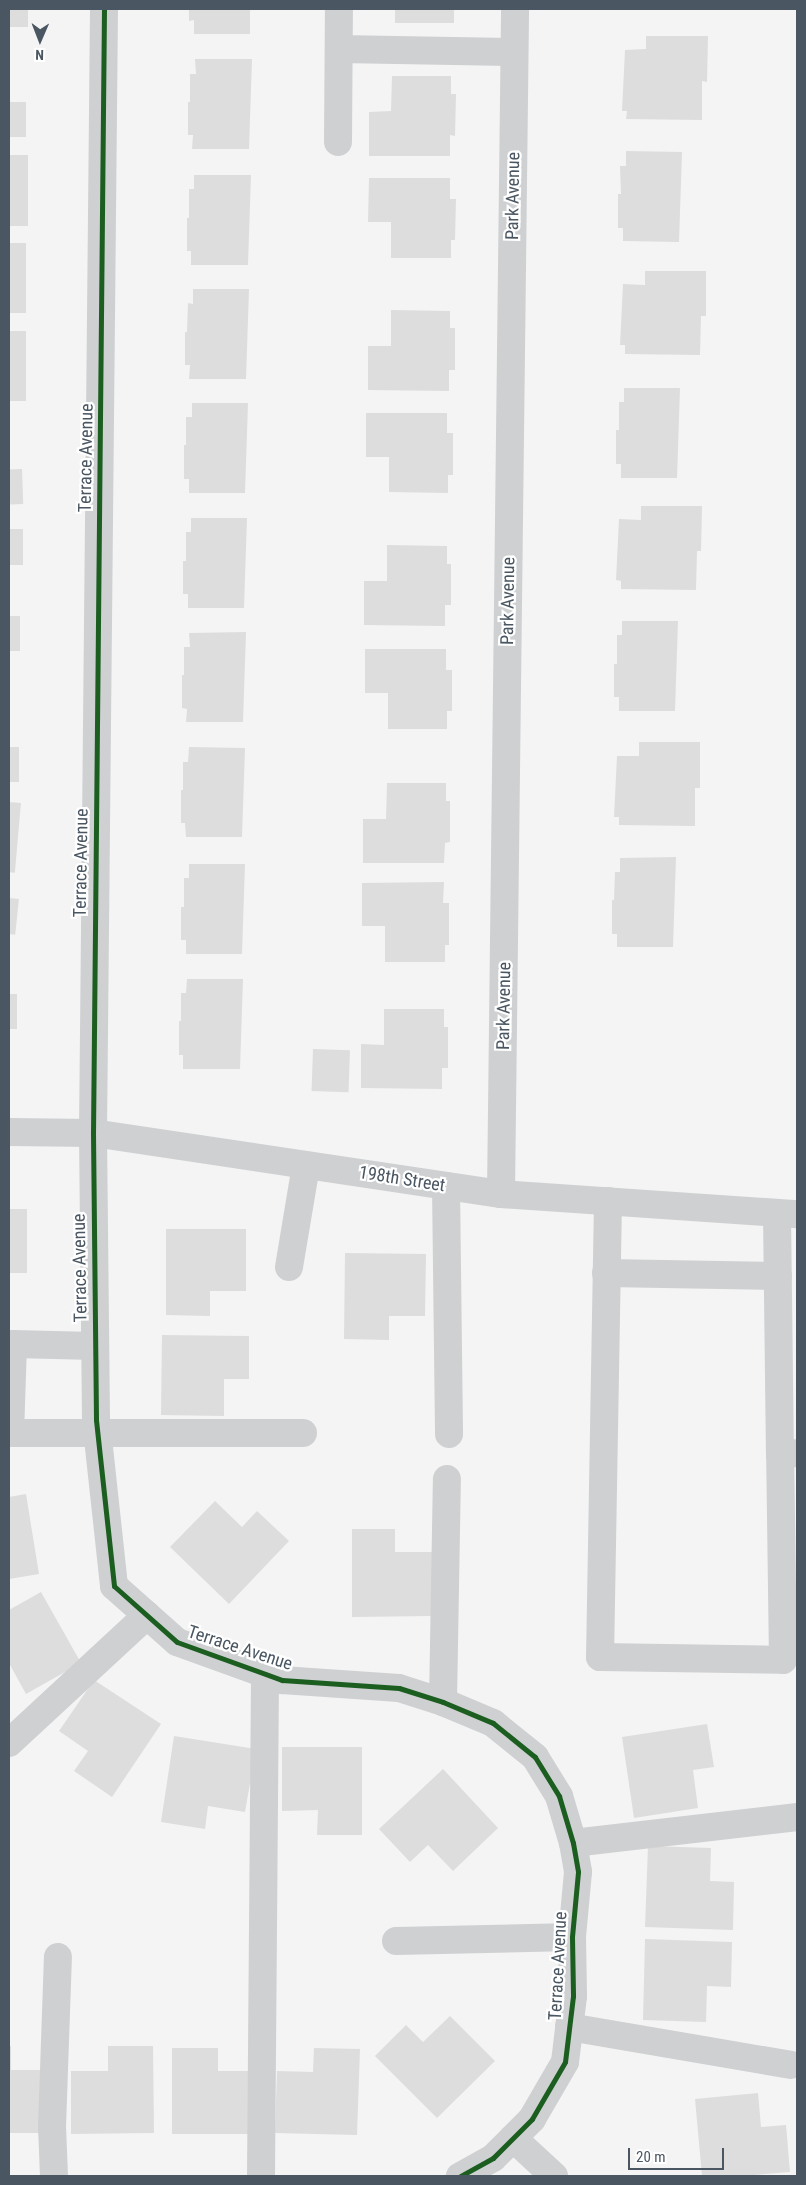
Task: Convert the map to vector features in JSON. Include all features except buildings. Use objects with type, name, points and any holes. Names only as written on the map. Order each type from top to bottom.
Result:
[{"type":"street","name":"Terrace Avenue","points":[[104,9],[93,1133],[97,1432],[114,1586],[177,1642],[282,1680],[399,1688],[443,1702],[493,1723],[535,1757],[559,1796],[573,1843],[578,1872],[572,1937],[573,1996],[565,2062],[532,2118],[493,2158],[460,2176]]},
{"type":"street","points":[[338,142],[339,9]]},
{"type":"street","name":"Park Avenue","points":[[501,1194],[515,9]]},
{"type":"street","points":[[339,49],[514,52]]},
{"type":"street","name":"198th Street","points":[[9,1132],[93,1133],[501,1194],[787,1214]]},
{"type":"street","points":[[289,1267],[306,1164]]},
{"type":"street","points":[[446,1186],[449,1434]]},
{"type":"street","points":[[608,1201],[600,1657],[783,1660],[789,1454],[778,1276],[787,1214]]},
{"type":"street","points":[[606,1273],[778,1276]]},
{"type":"street","points":[[95,1346],[13,1344],[10,1433],[303,1434]]},
{"type":"street","points":[[443,1702],[447,1479]]},
{"type":"street","points":[[9,1743],[147,1615]]},
{"type":"street","points":[[261,2176],[265,1673]]},
{"type":"street","points":[[573,1843],[797,1817]]},
{"type":"street","points":[[396,1941],[572,1937]]},
{"type":"street","points":[[54,2176],[52,2127],[58,1957]]},
{"type":"street","points":[[569,2027],[791,2065]]},
{"type":"street","points":[[513,2138],[554,2176]]},
{"type":"cycle path","points":[[104,9],[93,1133],[96,1420],[114,1586],[177,1642],[282,1680],[399,1688],[443,1702],[493,1723],[535,1757],[559,1796],[573,1843],[578,1872],[572,1937],[573,1996],[565,2062],[532,2119],[493,2158],[460,2176]]}]
